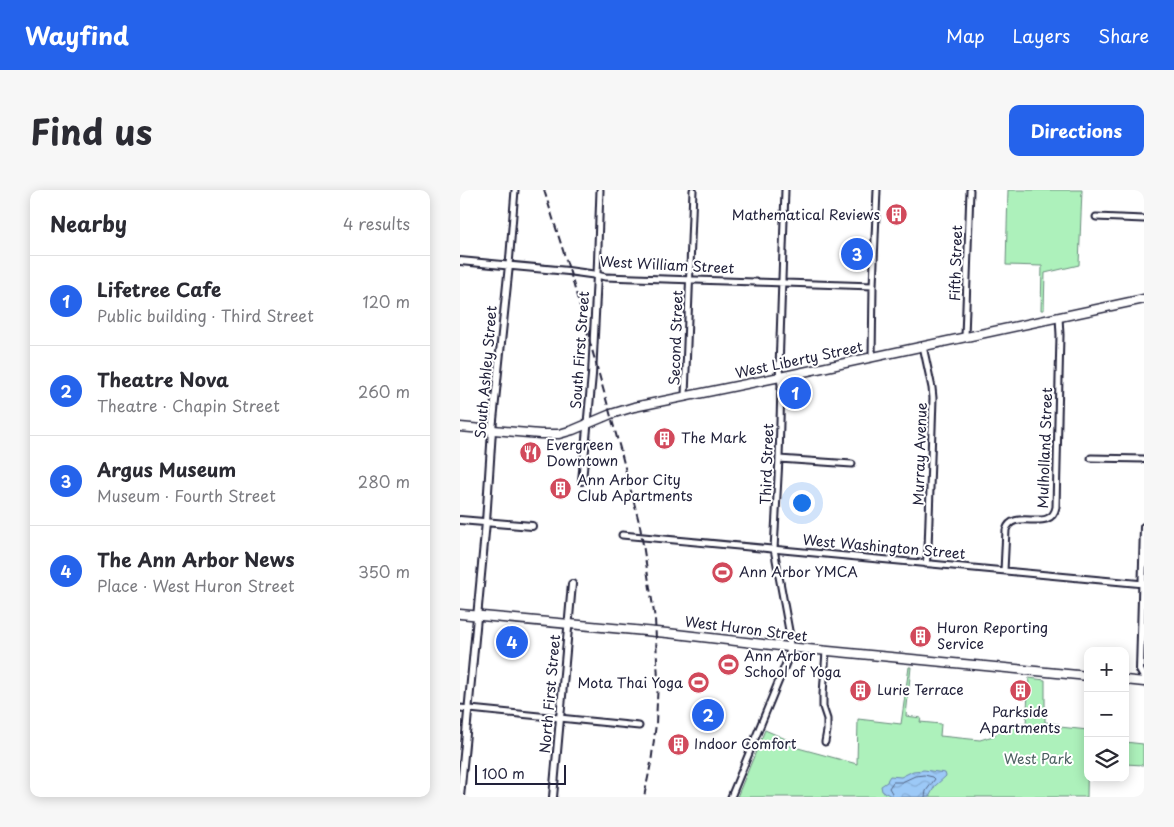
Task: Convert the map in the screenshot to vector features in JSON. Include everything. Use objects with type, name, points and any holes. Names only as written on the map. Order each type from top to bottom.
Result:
[{"type":"main road","name":"West Liberty Street","points":[[460,427],[551,435],[567,432],[630,408],[1144,299]]},
{"type":"main road","name":"West Huron Street","points":[[460,614],[1084,676]]},
{"type":"main road","points":[[1129,680],[1144,682]]},
{"type":"street","name":"South Ashley Street","points":[[460,797],[515,190]]},
{"type":"street","name":"South First Street","points":[[582,481],[592,375],[600,190]]},
{"type":"street","name":"Second Street","points":[[685,396],[693,190]]},
{"type":"street","name":"Third Street","points":[[785,190],[779,369],[779,459],[774,549],[790,636],[790,647]]},
{"type":"street","points":[[872,357],[877,190]]},
{"type":"street","name":"Fifth Street","points":[[965,337],[970,190]]},
{"type":"street","points":[[1096,217],[1144,219]]},
{"type":"street","name":"West William Street","points":[[460,261],[575,271],[605,277],[873,286]]},
{"type":"street","name":"Mulholland Street","points":[[1004,571],[1006,530],[1010,522],[1016,520],[1047,520],[1055,514],[1060,344],[1059,318]]},
{"type":"street","name":"Murray Avenue","points":[[923,346],[933,398],[926,564]]},
{"type":"street","points":[[1091,458],[1144,460]]},
{"type":"street","points":[[779,459],[852,464]]},
{"type":"street","points":[[460,520],[532,526]]},
{"type":"street","points":[[1144,527],[1140,670],[1144,677]]},
{"type":"street","name":"West Washington Street","points":[[622,535],[1143,584]]},
{"type":"street","points":[[568,624],[572,584]]},
{"type":"street","name":"North First Street","points":[[553,797],[568,624]]},
{"type":"street","points":[[731,797],[789,656],[790,647]]},
{"type":"street","points":[[825,742],[827,731],[823,707],[823,692],[826,651]]},
{"type":"street","points":[[460,708],[639,726]]},
{"type":"green space","points":[[1008,190],[1082,190],[1079,265],[1045,273],[1044,310],[1041,310],[1042,266],[1006,265]]},
{"type":"green space","name":"West Park","points":[[909,667],[911,667],[906,716],[921,718],[920,722],[941,724],[940,736],[980,740],[993,736],[1009,727],[1010,724],[1026,724],[1029,678],[1045,680],[1045,722],[1059,724],[1060,727],[1084,730],[1084,782],[1087,782],[1087,797],[737,797],[765,730],[788,740],[787,745],[857,764],[858,719],[901,724]]},
{"type":"green space","points":[[1129,742],[1143,744],[1143,765],[1129,764]]},
{"type":"water","points":[[924,770],[945,773],[946,776],[935,786],[929,797],[893,797],[882,791],[881,786],[887,782],[890,776],[901,777],[913,771]]},
{"type":"railway","points":[[544,190],[572,279],[640,526],[655,619],[658,680],[656,724],[644,797]]},
{"type":"place","name":"Mathematical Reviews","points":[[896,215]]},
{"type":"place","name":"Argus Museum","points":[[857,254]]},
{"type":"place","name":"Lifetree Cafe","points":[[795,393]]},
{"type":"place","name":"The Mark","points":[[665,438]]},
{"type":"place","name":"Evergreen Downtown","points":[[530,453]]},
{"type":"place","name":"Ann Arbor City Club Apartments","points":[[561,488]]},
{"type":"place","name":"Ann Arbor YMCA","points":[[723,572]]},
{"type":"place","name":"Huron Reporting Service","points":[[921,636]]},
{"type":"place","name":"The Ann Arbor News","points":[[512,642]]},
{"type":"place","name":"Ann Arbor School of Yoga","points":[[728,664]]},
{"type":"place","name":"Mota Thai Yoga","points":[[699,683]]},
{"type":"place","name":"Lurie Terrace","points":[[861,690]]},
{"type":"place","name":"Parkside Apartments","points":[[1020,690]]},
{"type":"place","name":"Theatre Nova","points":[[708,715]]},
{"type":"place","name":"Indoor Comfort","points":[[678,744]]}]
